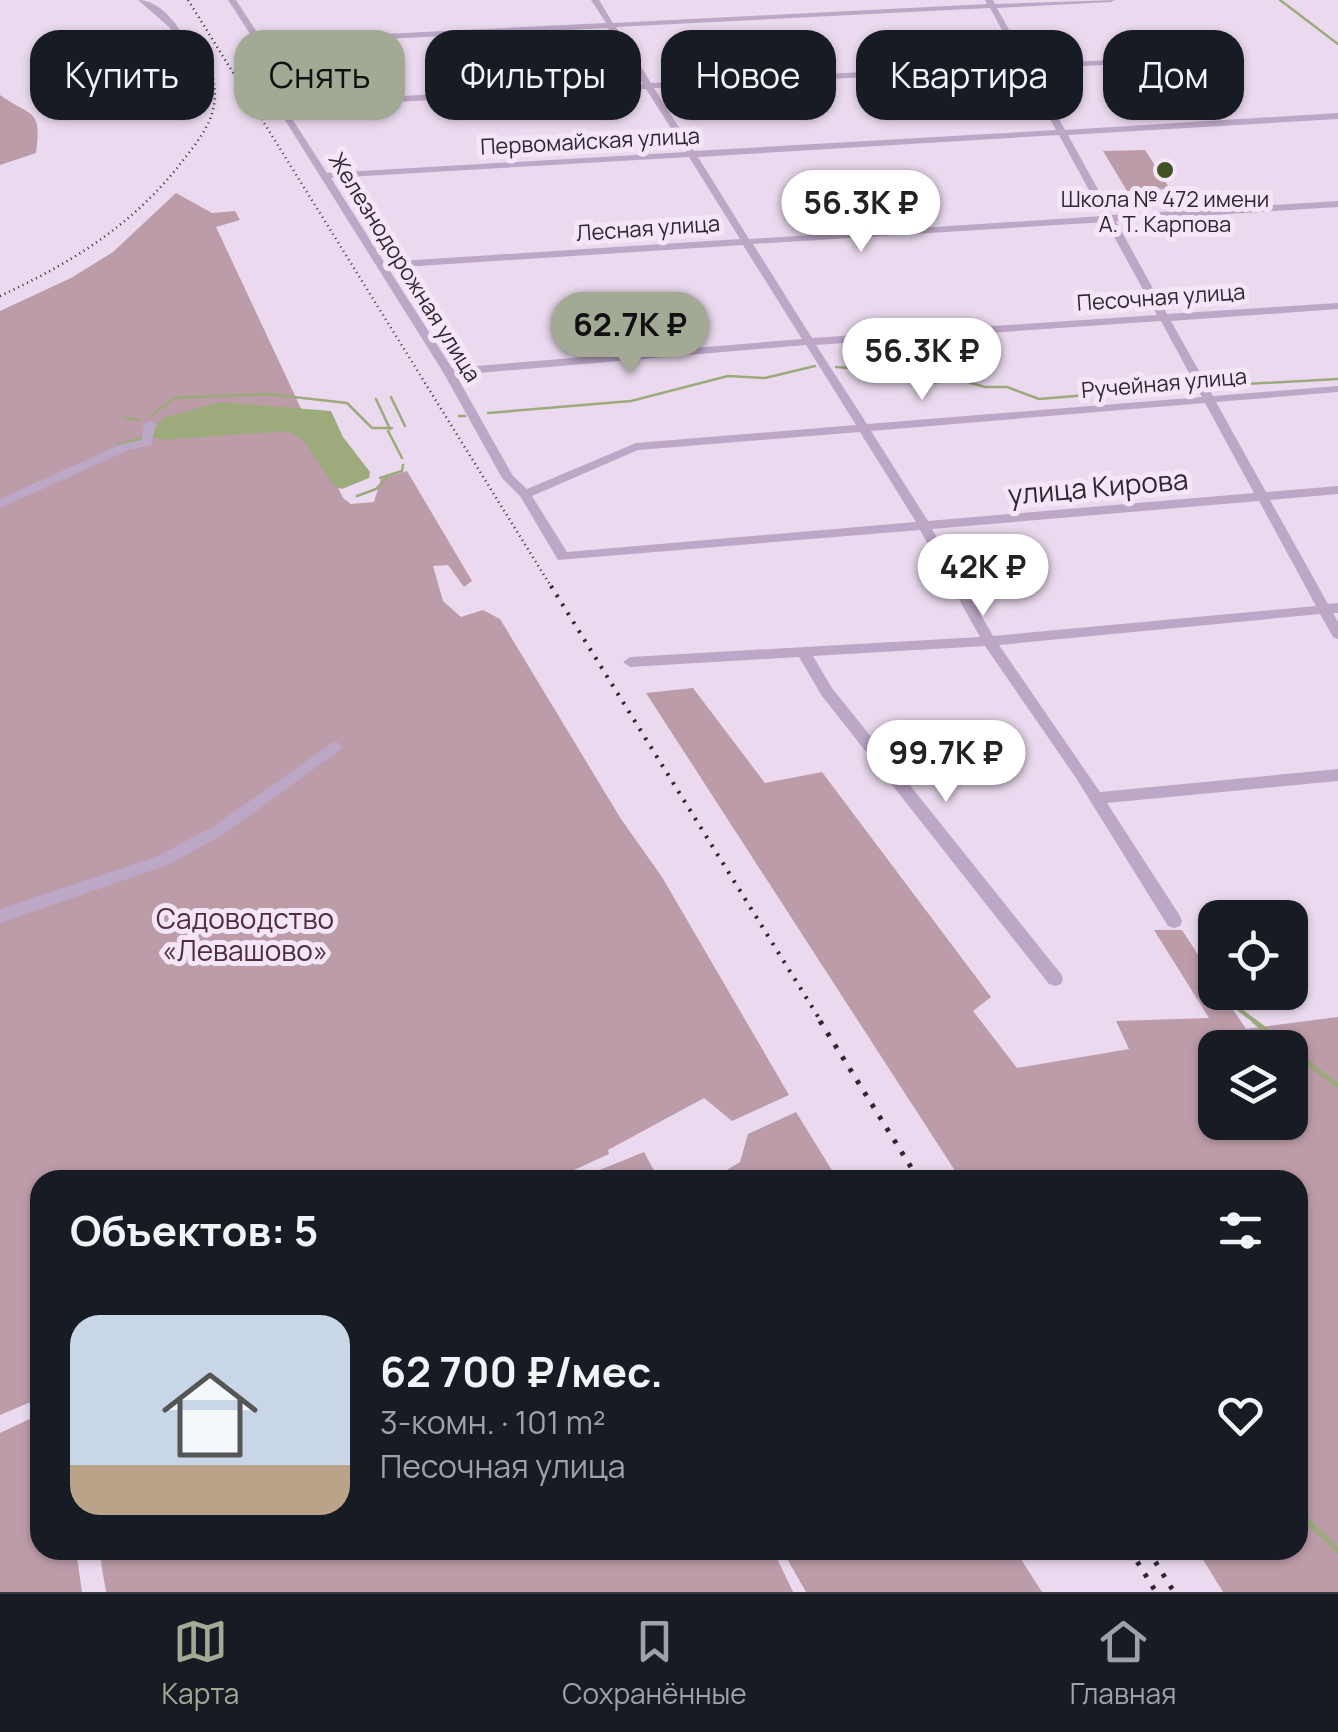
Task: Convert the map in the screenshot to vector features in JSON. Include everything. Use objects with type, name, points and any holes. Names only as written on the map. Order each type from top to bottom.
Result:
[{"type":"street","points":[[142,0],[166,16],[176,30]]},
{"type":"street","name":"Железнодорожная улица","points":[[232,0],[250,30]]},
{"type":"street","points":[[595,0],[925,527],[988,640],[1174,921]]},
{"type":"street","points":[[405,37],[990,3],[1110,0]]},
{"type":"street","points":[[990,3],[1005,30]]},
{"type":"street","points":[[405,98],[856,75]]},
{"type":"street","name":"Первомайская улица","points":[[324,176],[1338,116]]},
{"type":"street","name":"Железнодорожная улица","points":[[289,120],[449,372],[508,478],[524,494],[562,557]]},
{"type":"street","points":[[1054,120],[1263,498],[1331,609],[1338,634]]},
{"type":"street","name":"Лесная улица","points":[[380,265],[1338,204]]},
{"type":"street","name":"Песочная улица","points":[[449,372],[808,342],[1338,306]]},
{"type":"street","name":"Ручейная улица","points":[[524,494],[636,447],[1338,389]]},
{"type":"street","points":[[0,504],[125,447],[147,442],[150,424]]},
{"type":"street","name":"улица Кирова","points":[[562,557],[1338,490]]},
{"type":"street","points":[[630,662],[988,640],[1331,609]]},
{"type":"street","points":[[804,653],[827,692],[1055,979]]},
{"type":"street","points":[[0,916],[164,860],[219,830],[335,746]]},
{"type":"street","points":[[1096,798],[1338,775]]},
{"type":"green space","points":[[0,95],[30,114],[30,120],[36,120],[37,138],[36,153],[0,165]]},
{"type":"green space","points":[[1145,150],[1170,189],[1127,191],[1103,151]]},
{"type":"green space","name":"Садоводство «Левашово»","points":[[176,193],[212,213],[235,211],[240,220],[216,227],[343,498],[351,504],[374,502],[381,479],[407,471],[472,581],[464,587],[448,565],[433,566],[443,601],[461,617],[483,610],[500,619],[621,819],[662,877],[789,1095],[732,1121],[704,1098],[574,1170],[30,1170],[30,1402],[0,1415],[0,311],[71,278],[113,252]]},
{"type":"green space","points":[[693,688],[765,783],[822,772],[991,997],[973,1011],[1017,1068],[1129,1049],[1116,1021],[1209,1018],[1204,1010],[1233,1010],[1246,1029],[1338,1017],[1338,1592],[1223,1592],[1203,1560],[1308,1560],[1308,1170],[955,1170],[646,693]]},
{"type":"green space","points":[[1154,930],[1182,930],[1198,955],[1198,1000]]},
{"type":"green space","points":[[796,1112],[832,1170],[727,1170],[740,1162],[748,1134]]},
{"type":"green space","points":[[644,1152],[654,1170],[600,1170]]},
{"type":"green space","points":[[30,1419],[30,1560],[77,1560],[82,1592],[0,1592],[0,1433]]},
{"type":"green space","points":[[101,1560],[778,1560],[793,1592],[106,1592]]},
{"type":"green space","points":[[788,1560],[1021,1560],[1042,1592],[806,1592]]},
{"type":"shaded area","points":[[220,402],[331,411],[343,437],[370,472],[369,478],[342,489],[334,486],[304,441],[289,431],[162,440],[151,436],[166,417]]},
{"type":"waterway","points":[[1280,0],[1338,44]]},
{"type":"waterway","points":[[488,413],[631,401],[728,376],[765,378],[815,366]]},
{"type":"waterway","points":[[836,367],[913,373],[931,383],[957,379],[985,387],[1007,387],[1039,399],[1183,387]]},
{"type":"waterway","points":[[1226,385],[1338,379]]},
{"type":"waterway","points":[[150,416],[175,398],[267,394],[347,403],[372,428],[390,428]]},
{"type":"waterway","points":[[391,397],[405,426]]},
{"type":"waterway","points":[[376,399],[390,428]]},
{"type":"waterway","points":[[459,416],[465,416]]},
{"type":"waterway","points":[[125,418],[140,420]]},
{"type":"waterway","points":[[388,431],[402,458]]},
{"type":"waterway","points":[[118,445],[142,438]]},
{"type":"waterway","points":[[380,478],[402,471],[403,465]]},
{"type":"waterway","points":[[357,496],[376,489],[387,478]]},
{"type":"waterway","points":[[1240,1010],[1257,1023]]},
{"type":"waterway","points":[[1254,1021],[1266,1030]]},
{"type":"waterway","points":[[1308,1063],[1338,1086]]},
{"type":"waterway","points":[[1308,1521],[1338,1551]]},
{"type":"railway","points":[[188,0],[552,588]]},
{"type":"railway","points":[[214,88],[214,105]]},
{"type":"railway","points":[[0,296],[77,255],[123,222],[165,182],[209,120]]},
{"type":"railway","points":[[551,586],[822,1023]]},
{"type":"railway","points":[[820,1021],[913,1170]]},
{"type":"railway","points":[[1136,1560],[1156,1592]]},
{"type":"railway","points":[[1154,1560],[1174,1592]]},
{"type":"place","name":"Школа № 472 имени А. Т. Карпова","points":[[1165,170]]}]
